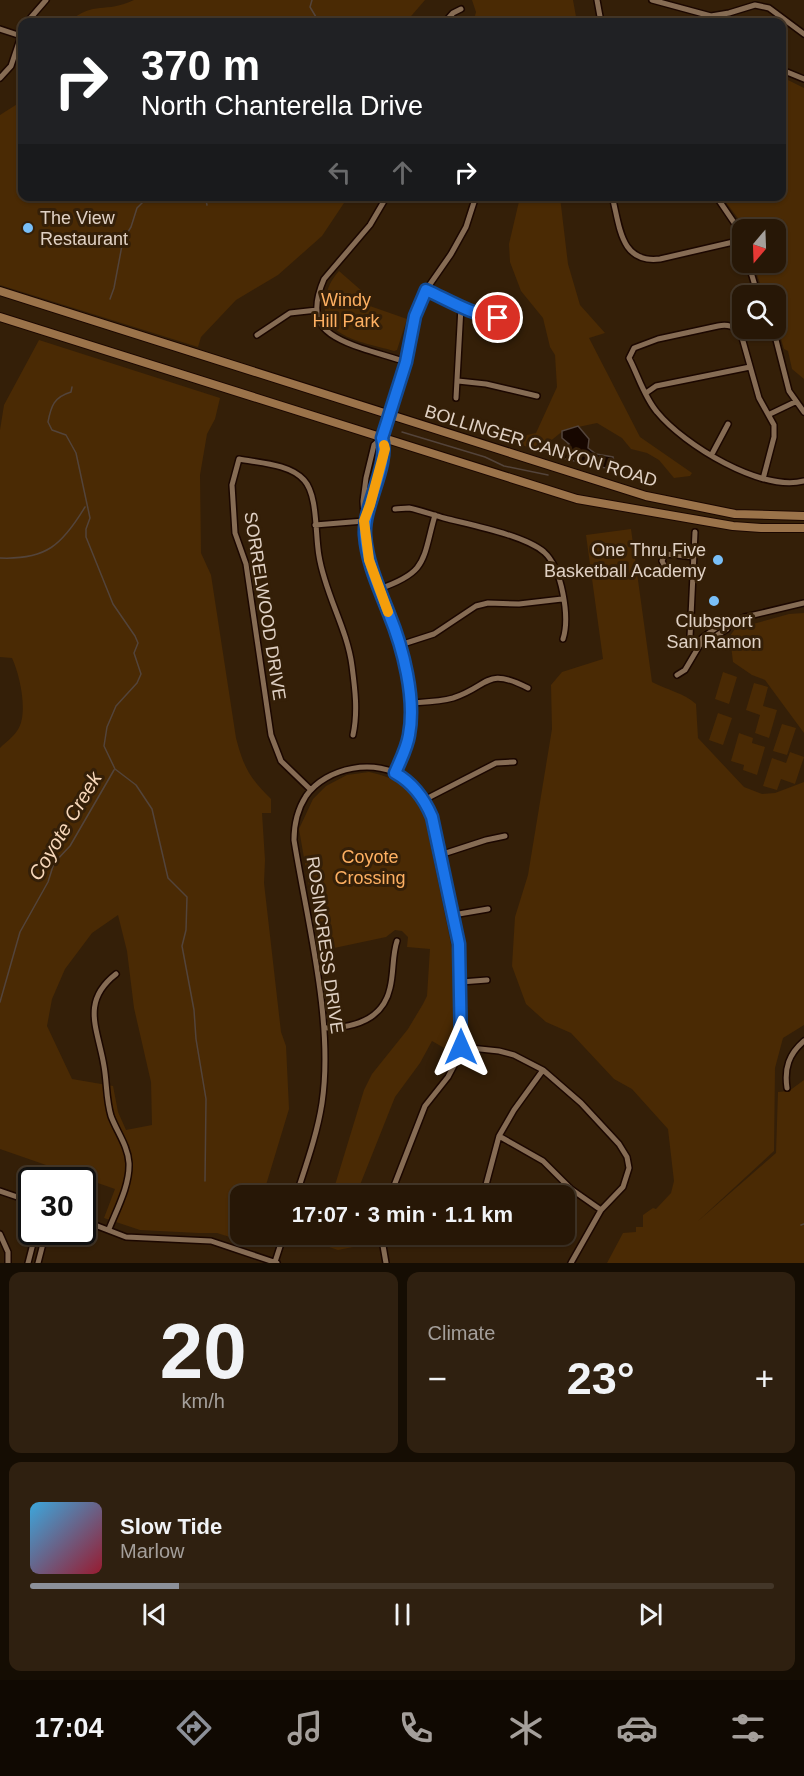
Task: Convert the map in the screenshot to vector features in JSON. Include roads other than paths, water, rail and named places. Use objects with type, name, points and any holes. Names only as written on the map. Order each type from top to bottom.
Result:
[{"type":"main road","name":"BOLLINGER CANYON ROAD","points":[[0,291],[663,500],[735,514],[804,516]]},
{"type":"main road","name":"BOLLINGER CANYON ROAD","points":[[0,317],[577,499],[733,526],[804,528]]},
{"type":"street","points":[[30,18],[45,0]]},
{"type":"street","points":[[597,0],[600,18]]},
{"type":"street","points":[[652,0],[709,18]]},
{"type":"street","points":[[715,18],[755,5],[769,8],[779,18]]},
{"type":"street","points":[[449,18],[461,9]]},
{"type":"street","points":[[786,24],[804,33]]},
{"type":"street","points":[[0,29],[18,34]]},
{"type":"street","points":[[0,78],[11,66],[18,46]]},
{"type":"street","points":[[786,72],[804,80]]},
{"type":"street","points":[[384,201],[370,225],[324,279],[320,288],[317,310],[323,328],[336,339],[406,362]]},
{"type":"street","points":[[394,1185],[425,1107],[448,1077],[458,1058],[461,1047],[461,981],[459,944],[432,817],[424,800],[404,778],[395,773],[409,735],[410,703],[400,645],[366,548],[363,501],[374,445],[382,438],[390,415],[406,362],[415,316],[426,290],[451,254],[466,227],[474,201]]},
{"type":"street","points":[[613,201],[624,243],[629,251],[640,258],[649,261],[732,242]]},
{"type":"street","points":[[719,201],[732,220]]},
{"type":"street","points":[[426,290],[484,316],[498,318],[509,315]]},
{"type":"street","points":[[456,399],[461,307]]},
{"type":"street","points":[[257,335],[290,313],[317,310]]},
{"type":"street","points":[[763,478],[774,437],[774,425],[770,414],[759,398],[741,334],[731,326],[718,326],[658,339],[638,346],[630,353],[629,358],[655,410],[670,426],[729,466],[763,478],[783,482],[804,481]]},
{"type":"street","points":[[775,339],[789,391],[804,412]]},
{"type":"street","points":[[646,393],[656,386],[750,367]]},
{"type":"street","points":[[458,381],[486,384],[537,396]]},
{"type":"street","points":[[770,414],[795,402]]},
{"type":"street","points":[[712,454],[728,424]]},
{"type":"street","points":[[364,521],[385,449],[382,438]]},
{"type":"street","name":"SORRELWOOD DRIVE","points":[[311,790],[281,761],[271,735],[246,564],[235,533],[232,484],[240,459],[297,472],[306,482],[311,493],[315,525]]},
{"type":"street","points":[[395,509],[408,508],[435,515],[527,542],[543,552],[559,573],[566,623],[562,639]]},
{"type":"street","points":[[379,589],[406,578],[416,571],[423,559],[435,515]]},
{"type":"street","points":[[353,735],[357,715],[352,663],[344,632],[325,586],[315,525],[364,521]]},
{"type":"street","points":[[695,532],[690,637],[701,644]]},
{"type":"street","points":[[693,573],[667,571],[662,561],[667,554],[694,557]]},
{"type":"street","points":[[400,645],[434,634],[476,606],[488,603],[519,604],[562,599]]},
{"type":"street","points":[[677,675],[685,670],[701,644],[727,629],[729,624],[745,617],[804,603]]},
{"type":"street","points":[[410,703],[454,697],[494,678],[511,679],[528,688]]},
{"type":"street","points":[[424,800],[496,763],[514,762]]},
{"type":"street","name":"ROSINCRESS DRIVE","points":[[299,1185],[316,1131],[322,1102],[324,1028],[294,840],[294,823],[300,807],[311,790],[326,777],[358,767],[376,768],[395,773]]},
{"type":"street","points":[[440,855],[505,836]]},
{"type":"street","points":[[453,915],[488,909]]},
{"type":"street","points":[[324,1028],[350,1027],[365,1021],[377,1012],[386,1001],[390,989],[393,953],[397,941]]},
{"type":"street","points":[[109,1229],[127,1182],[129,1165],[127,1152],[109,1108],[105,1069],[93,1016],[95,1000],[105,982],[116,974]]},
{"type":"street","points":[[461,981],[486,980]]},
{"type":"street","points":[[787,1088],[785,1074],[788,1062],[795,1048],[804,1041]]},
{"type":"street","points":[[461,1047],[514,1055],[543,1070],[581,1103],[620,1144],[627,1157],[628,1168],[623,1187],[601,1210],[571,1263]]},
{"type":"street","points":[[486,1185],[499,1136],[514,1110],[543,1070]]},
{"type":"street","points":[[499,1136],[543,1161],[571,1189],[601,1210]]},
{"type":"street","points":[[0,1191],[18,1197]]},
{"type":"street","points":[[96,1225],[126,1237],[211,1241],[276,1263],[281,1245]]},
{"type":"street","points":[[0,1234],[8,1252],[8,1263]]},
{"type":"street","points":[[28,1263],[33,1245]]},
{"type":"street","points":[[38,1263],[43,1245]]},
{"type":"street","points":[[383,1245],[386,1263]]},
{"type":"waterway","name":"Coyote Creek","points":[[312,0],[310,7],[317,18]]},
{"type":"waterway","name":"Coyote Creek","points":[[110,299],[123,240],[131,227],[137,208],[144,201]]},
{"type":"waterway","points":[[206,201],[207,205]]},
{"type":"waterway","name":"Coyote Creek","points":[[72,387],[71,392],[54,403],[48,422],[52,430],[66,435],[76,453],[90,518],[86,537],[113,604],[138,643],[134,653],[141,674],[137,683],[116,706],[107,727],[104,746],[115,769],[136,785],[152,809],[168,878],[187,897],[186,930],[182,946],[194,1010],[196,1039],[206,1099],[205,1181]]},
{"type":"waterway","points":[[402,432],[485,457],[504,466],[548,475]]},
{"type":"waterway","points":[[0,558],[29,556],[51,548],[68,531],[85,507]]},
{"type":"waterway","name":"Coyote Creek","points":[[0,1002],[20,932],[48,882],[54,863],[70,846],[114,770]]},
{"type":"place","name":"The View Restaurant","points":[[28,228]]},
{"type":"place","name":"One Thru Five Basketball Academy","points":[[718,560]]},
{"type":"place","name":"Clubsport San Ramon","points":[[714,601]]},
{"type":"park label","name":"Windy Hill Park","points":[[346,310]]},
{"type":"park label","name":"Coyote Crossing","points":[[370,867]]}]
